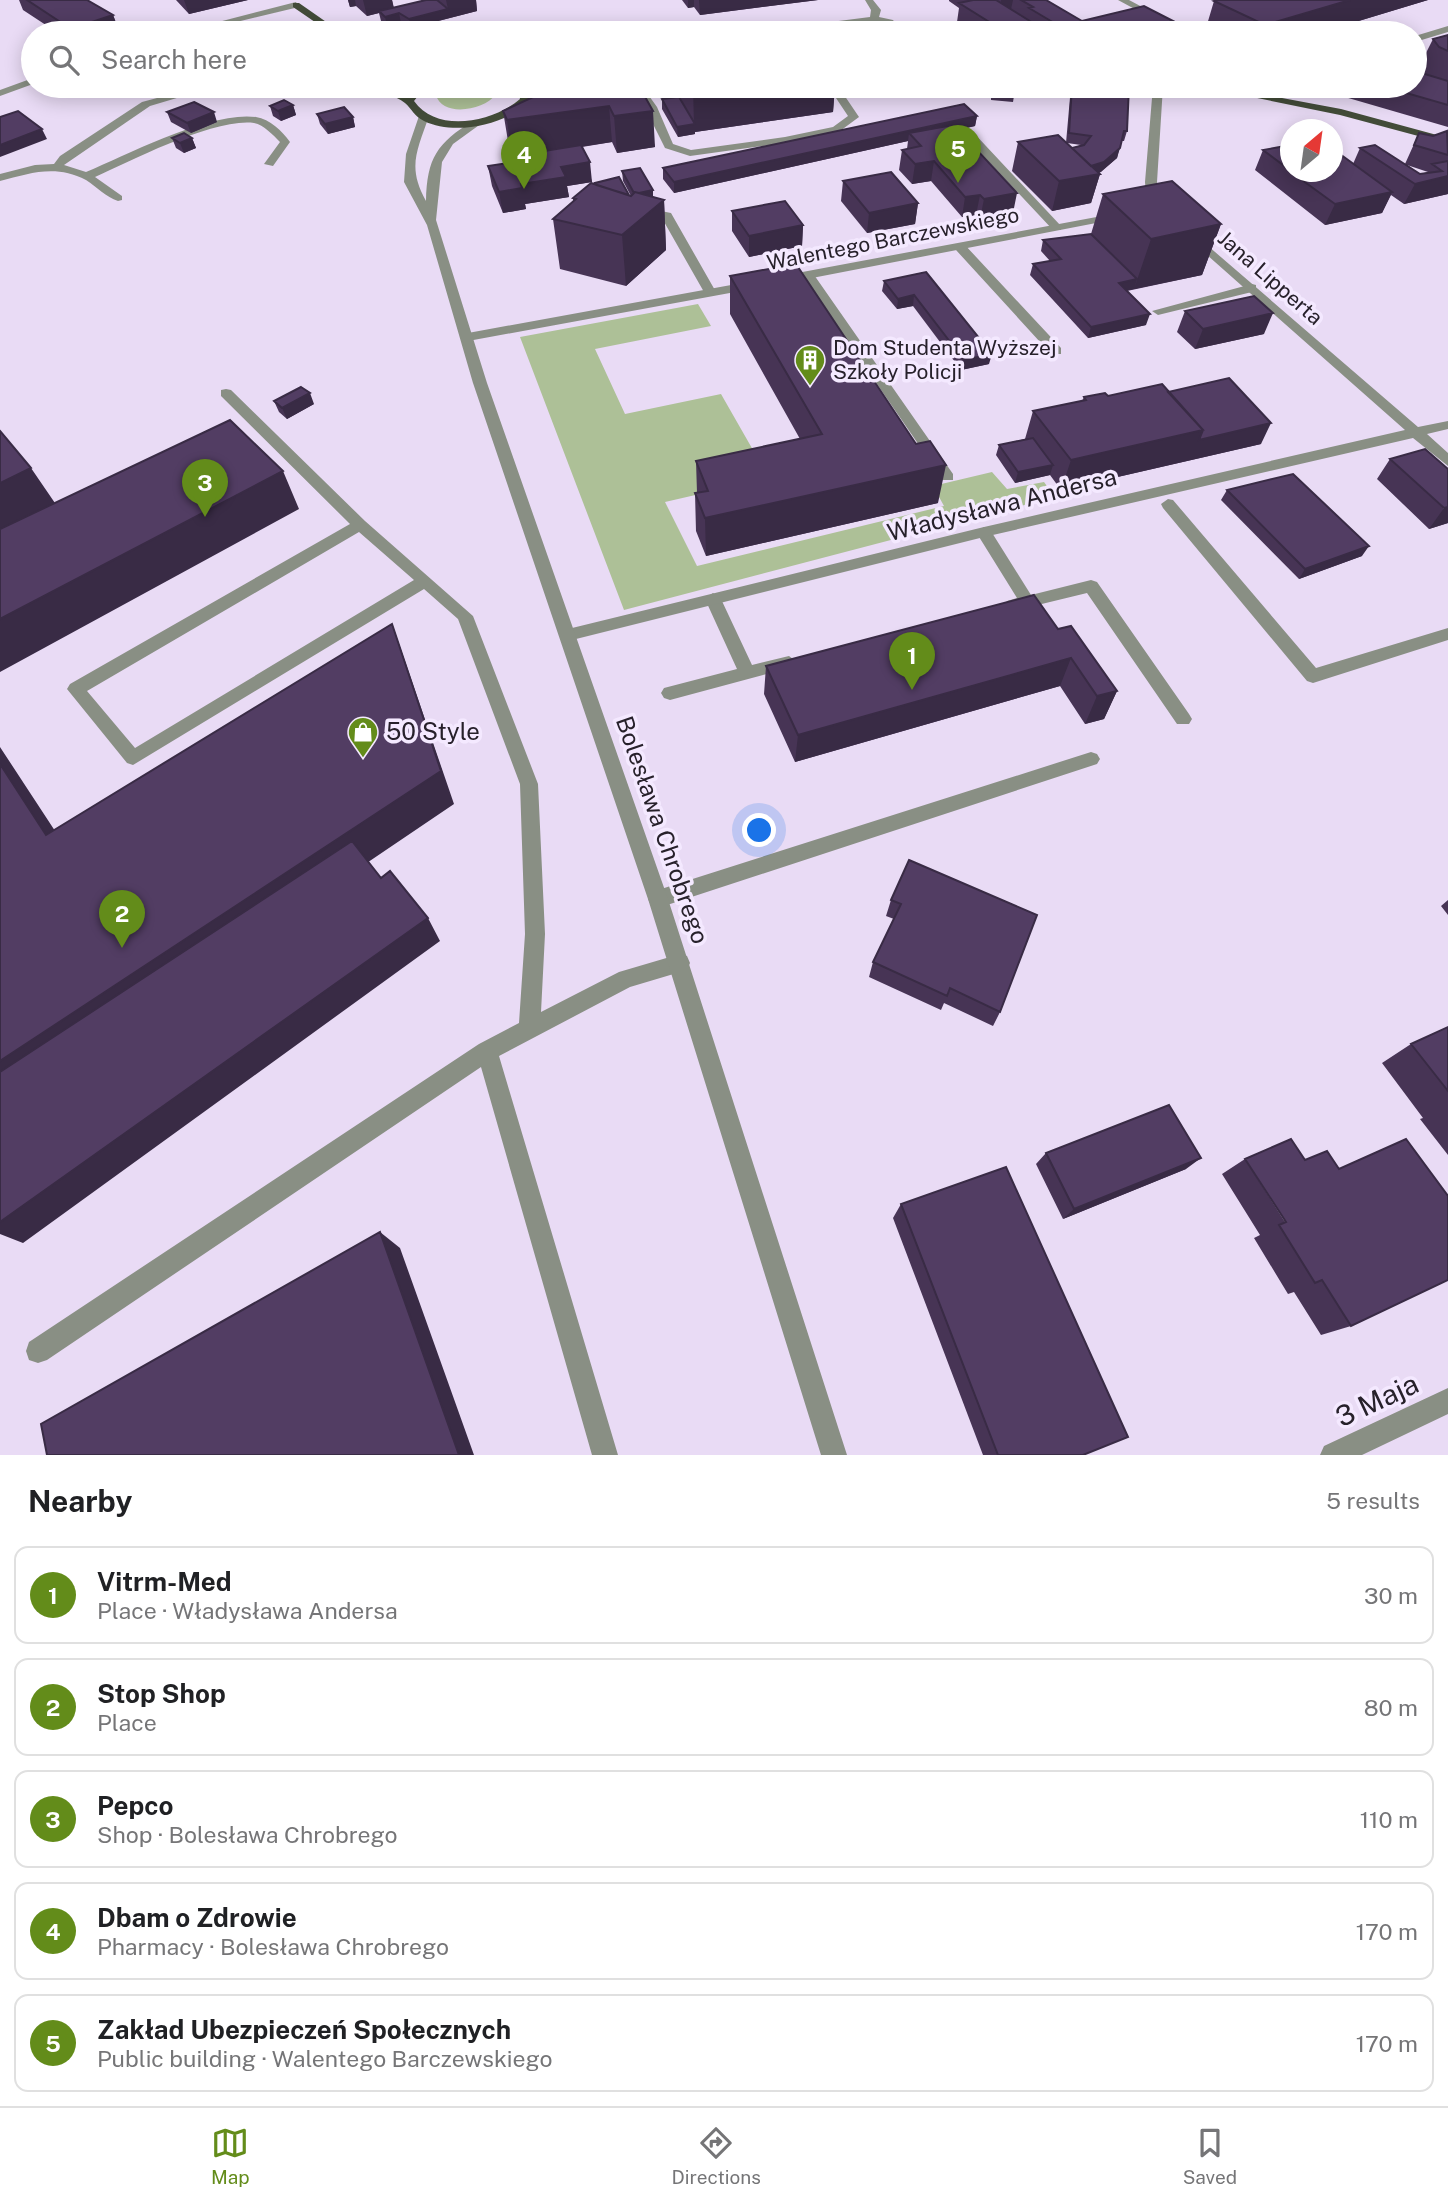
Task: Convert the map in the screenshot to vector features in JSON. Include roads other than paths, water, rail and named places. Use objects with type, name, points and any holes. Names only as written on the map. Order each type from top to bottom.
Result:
[{"type":"main road","points":[[294,3],[307,21]]},
{"type":"main road","points":[[294,3],[320,21]]},
{"type":"main road","points":[[402,98],[409,101],[411,108],[424,116],[460,124],[477,123],[508,114],[519,107],[525,98]]},
{"type":"main road","points":[[1284,98],[1448,141]]},
{"type":"main road","points":[[519,107],[539,104]]},
{"type":"street","points":[[869,0],[876,10],[874,19]]},
{"type":"street","points":[[1122,0],[1163,21]]},
{"type":"street","points":[[226,21],[294,3]]},
{"type":"street","points":[[856,21],[885,21]]},
{"type":"street","points":[[1427,35],[1448,29]]},
{"type":"street","points":[[0,93],[21,85]]},
{"type":"street","points":[[57,167],[64,158],[146,104],[168,98]]},
{"type":"street","points":[[644,98],[652,107],[668,146],[690,153],[785,140],[836,129],[853,117],[841,98]]},
{"type":"street","points":[[1157,98],[1151,182],[1158,215]]},
{"type":"street","name":"Bolesława Chrobrego","points":[[424,116],[411,154],[410,182],[433,225],[480,383],[659,899],[834,1455]]},
{"type":"street","points":[[89,176],[225,122],[257,120],[285,142],[269,164]]},
{"type":"street","name":"Bolesława Chrobrego","points":[[433,225],[431,172],[437,157],[461,132],[477,123]]},
{"type":"street","points":[[967,132],[1057,228]]},
{"type":"street","points":[[0,178],[33,169],[57,167],[89,176],[118,198]]},
{"type":"street","points":[[665,213],[710,292]]},
{"type":"street","name":"Walentego Barczewskiego","points":[[468,337],[1057,228],[1158,215]]},
{"type":"street","name":"Jana Lipperta","points":[[1158,215],[1252,288],[1448,461]]},
{"type":"street","points":[[960,247],[1056,351]]},
{"type":"street","points":[[808,275],[948,477]]},
{"type":"street","points":[[1158,310],[1252,288]]},
{"type":"street","points":[[226,393],[360,526],[466,616],[529,784],[534,934],[529,1030]]},
{"type":"street","name":"Władysława Andersa","points":[[568,635],[984,532],[1448,425]]},
{"type":"street","points":[[1168,504],[1313,676],[1448,634]]},
{"type":"street","points":[[360,526],[76,689],[133,758],[423,582]]},
{"type":"street","points":[[984,532],[1027,601]]},
{"type":"street","points":[[1000,608],[1091,586],[1183,719]]},
{"type":"street","points":[[713,599],[747,672]]},
{"type":"street","points":[[670,693],[800,659]]},
{"type":"street","points":[[659,899],[1091,759]]},
{"type":"street","points":[[38,1351],[487,1051],[626,979],[680,963]]},
{"type":"street","points":[[487,1051],[605,1455]]},
{"type":"street","name":"3 Maja","points":[[1333,1455],[1448,1401]]},
{"type":"place","name":"Zakład Ubezpieczeń Społecznych","points":[[958,183]]},
{"type":"place","name":"Dbam o Zdrowie","points":[[524,189]]},
{"type":"place","name":"Dom Studenta Wyższej Szkoły Policji","points":[[810,387]]},
{"type":"place","name":"Pepco","points":[[205,517]]},
{"type":"place","name":"Vitrm-Med","points":[[912,690]]},
{"type":"place","name":"50 Style","points":[[363,759]]},
{"type":"place","name":"Stop Shop","points":[[122,948]]}]
